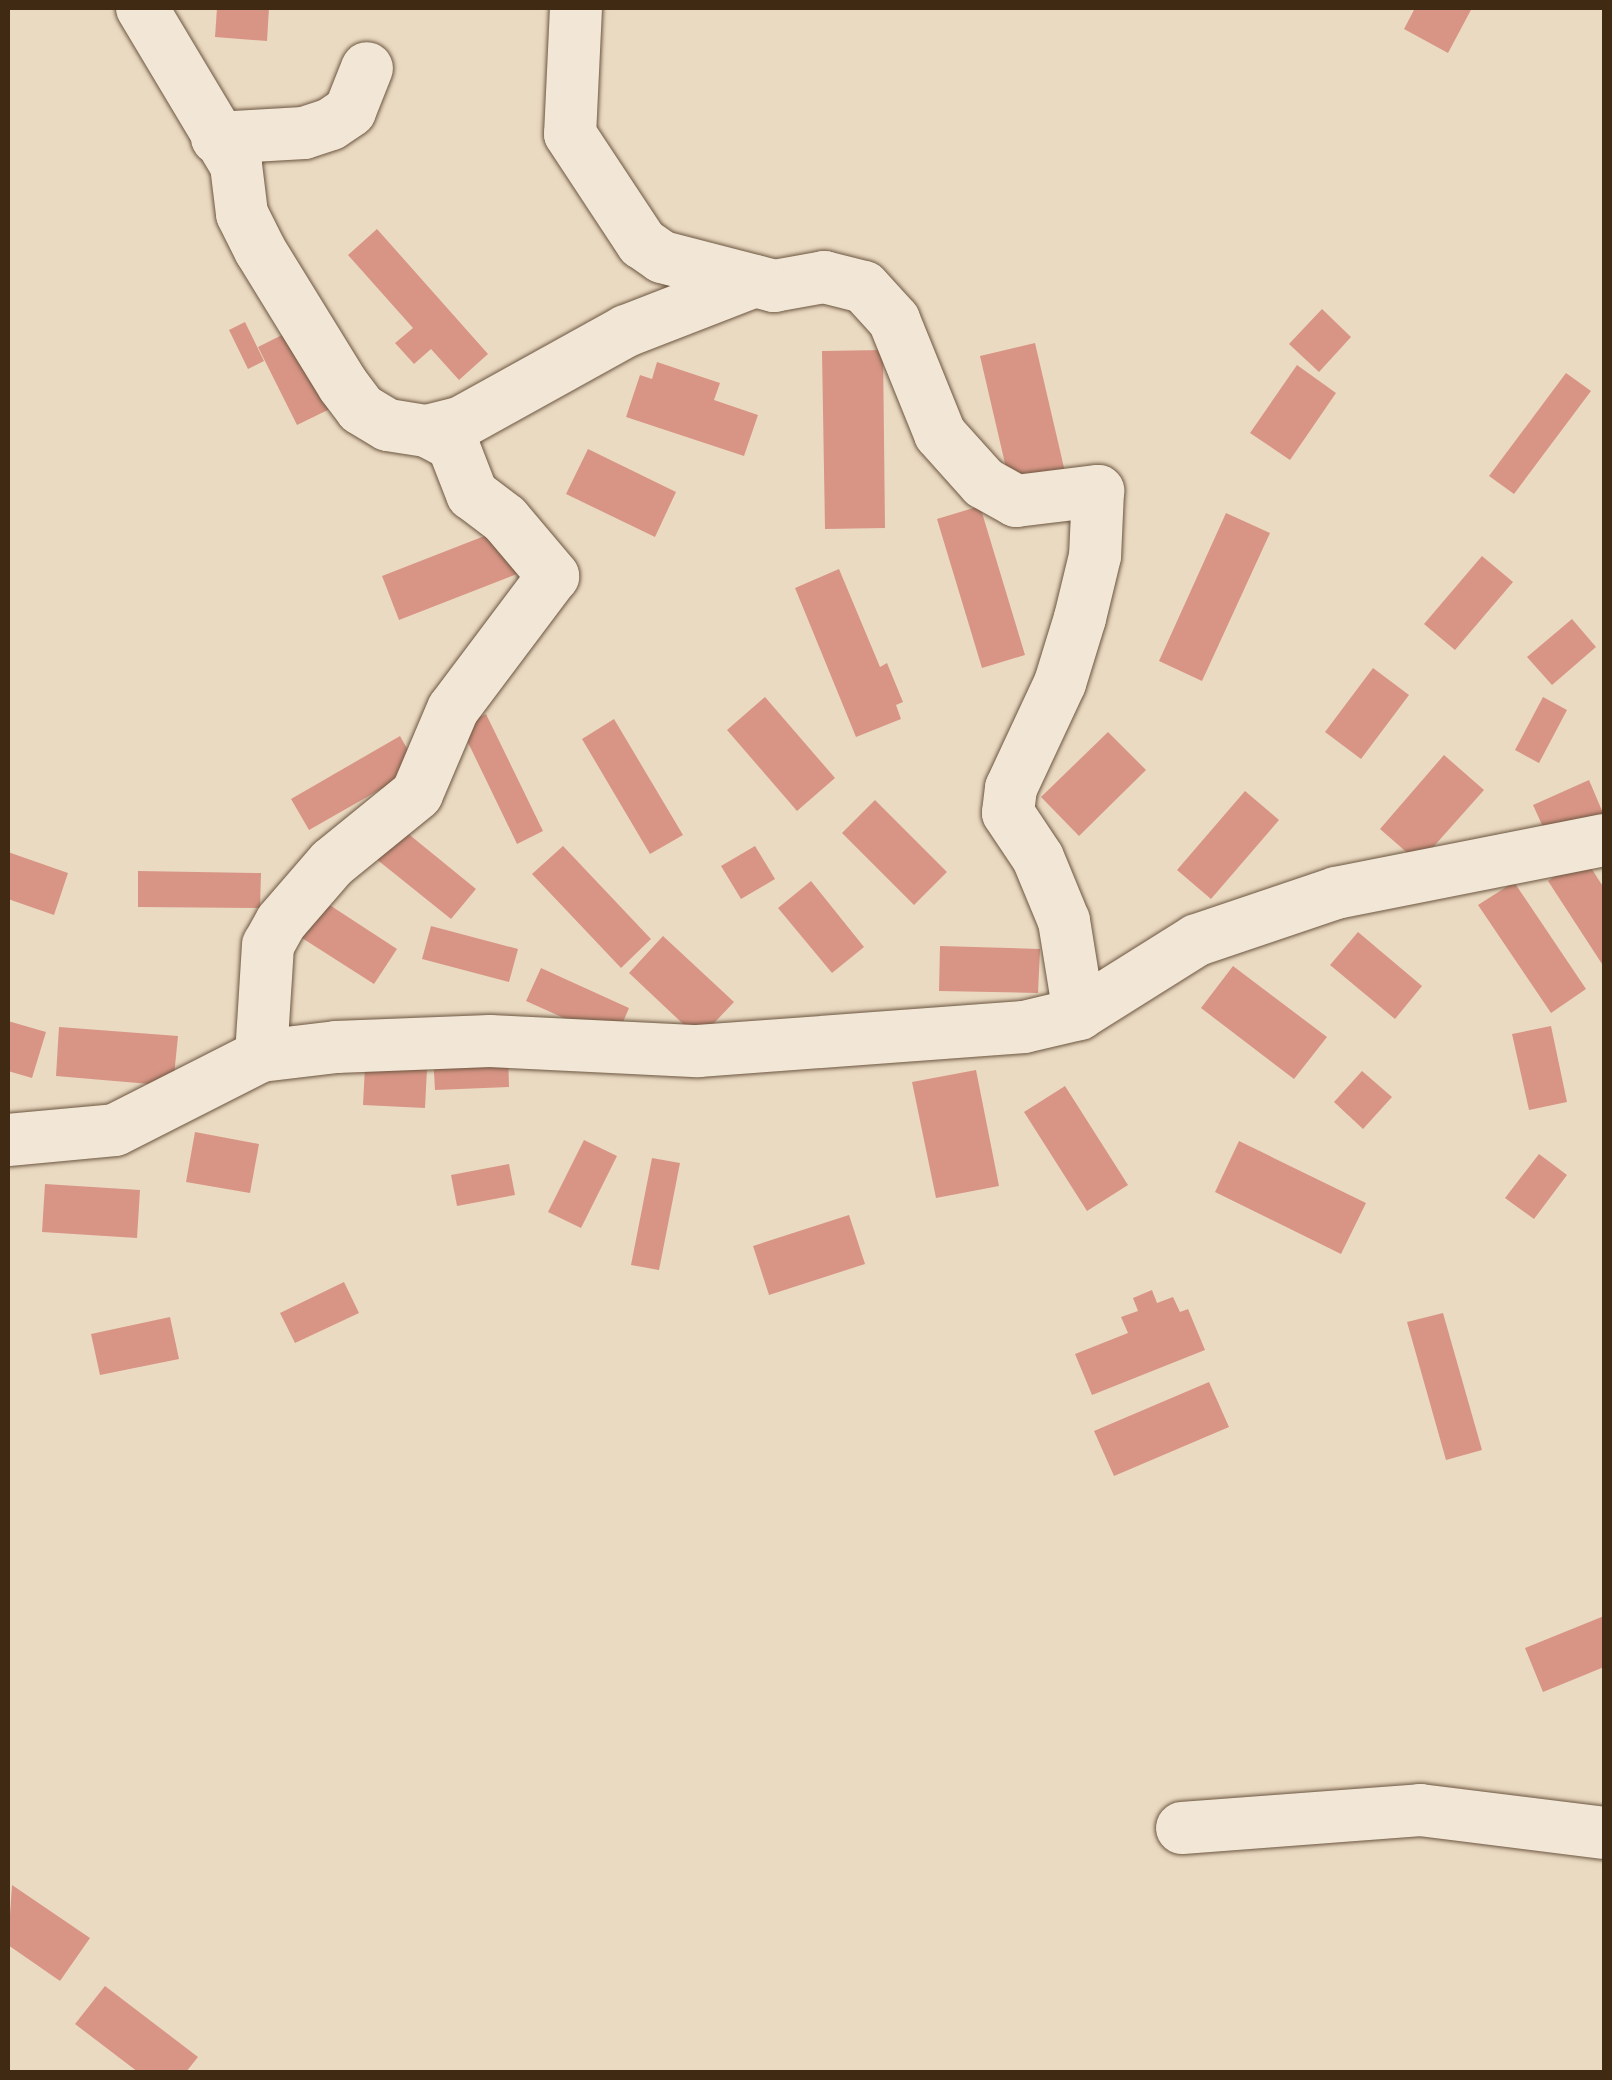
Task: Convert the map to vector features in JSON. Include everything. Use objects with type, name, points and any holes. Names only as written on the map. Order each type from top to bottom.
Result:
[{"type":"street","points":[[142,8],[236,166],[242,214],[260,250],[343,385],[362,409],[388,425],[427,431],[453,446],[472,494],[505,519],[552,576],[454,708],[418,794],[332,863],[281,922],[268,945],[261,1056]]},
{"type":"street","points":[[576,8],[570,134],[631,227],[662,257],[774,286],[824,276],[864,287],[894,320],[940,434],[984,483],[1016,501],[1098,491],[1095,556],[1080,618],[1060,683],[1011,788],[1008,813],[1038,858],[1064,920],[1079,1014]]},
{"type":"street","points":[[217,138],[304,133],[332,124],[350,110],[367,68]]},
{"type":"street","points":[[427,431],[462,422],[626,331],[755,281]]},
{"type":"street","points":[[8,1140],[115,1130],[261,1056],[490,1041],[698,1052],[1024,1027],[1079,1014],[1197,940],[1319,898],[1604,840]]},
{"type":"street","points":[[1182,1828],[1420,1810],[1604,1833]]},
{"type":"building","points":[[217,8],[269,8],[267,41],[215,37]]},
{"type":"building","points":[[1415,8],[1472,8],[1448,53],[1404,29]]},
{"type":"building","points":[[377,229],[488,354],[459,380],[431,349],[414,364],[395,343],[413,328],[348,255]]},
{"type":"building","points":[[1322,309],[1351,337],[1319,372],[1289,344]]},
{"type":"building","points":[[245,322],[264,361],[248,369],[229,330]]},
{"type":"building","points":[[298,327],[336,406],[297,425],[258,347]]},
{"type":"building","points":[[1035,343],[1065,472],[1010,485],[980,356]]},
{"type":"building","points":[[883,350],[885,528],[825,529],[822,351]]},
{"type":"building","points":[[657,362],[720,383],[714,400],[758,415],[744,456],[626,417],[640,375],[652,379]]},
{"type":"building","points":[[1297,365],[1336,393],[1290,460],[1250,433]]},
{"type":"building","points":[[1566,373],[1591,391],[1514,494],[1489,476]]},
{"type":"building","points":[[588,449],[676,492],[655,537],[566,494]]},
{"type":"building","points":[[980,506],[1025,655],[982,668],[937,519]]},
{"type":"building","points":[[1226,513],[1270,533],[1202,681],[1159,661]]},
{"type":"building","points":[[505,528],[522,572],[399,620],[382,576]]},
{"type":"building","points":[[1482,556],[1513,582],[1455,650],[1424,624]]},
{"type":"building","points":[[839,569],[880,667],[887,663],[903,702],[896,705],[901,719],[856,737],[795,588]]},
{"type":"building","points":[[1572,619],[1596,647],[1552,685],[1527,657]]},
{"type":"building","points":[[1373,668],[1409,695],[1361,759],[1325,732]]},
{"type":"building","points":[[765,697],[835,778],[797,811],[727,730]]},
{"type":"building","points":[[1543,697],[1567,710],[1539,763],[1515,750]]},
{"type":"building","points":[[486,714],[543,831],[517,844],[460,726]]},
{"type":"building","points":[[614,719],[683,835],[650,854],[582,739]]},
{"type":"building","points":[[1108,732],[1146,770],[1079,836],[1041,797]]},
{"type":"building","points":[[400,736],[418,768],[309,830],[291,799]]},
{"type":"building","points":[[1444,755],[1484,790],[1419,863],[1380,829]]},
{"type":"building","points":[[1589,780],[1603,813],[1548,838],[1533,805]]},
{"type":"building","points":[[1245,791],[1279,820],[1211,899],[1177,870]]},
{"type":"building","points":[[875,800],[947,872],[914,905],[842,833]]},
{"type":"building","points":[[395,823],[476,889],[451,919],[370,854]]},
{"type":"building","points":[[563,846],[651,939],[621,968],[532,874]]},
{"type":"building","points":[[755,846],[775,879],[741,899],[721,866]]},
{"type":"building","points":[[8,852],[68,873],[54,915],[8,899]]},
{"type":"building","points":[[1584,857],[1604,888],[1604,967],[1548,881]]},
{"type":"building","points":[[138,871],[261,873],[260,908],[138,907]]},
{"type":"building","points":[[811,881],[864,947],[832,973],[778,908]]},
{"type":"building","points":[[1514,882],[1586,989],[1551,1013],[1478,905]]},
{"type":"building","points":[[325,902],[397,949],[374,984],[302,938]]},
{"type":"building","points":[[431,926],[518,949],[509,982],[422,959]]},
{"type":"building","points":[[1358,932],[1422,986],[1395,1019],[1330,965]]},
{"type":"building","points":[[663,936],[734,1002],[699,1039],[629,973]]},
{"type":"building","points":[[940,946],[1040,949],[1038,993],[939,991]]},
{"type":"building","points":[[1233,966],[1327,1037],[1294,1079],[1201,1008]]},
{"type":"building","points":[[541,968],[629,1008],[615,1041],[526,1001]]},
{"type":"building","points":[[8,1021],[46,1032],[32,1078],[8,1071]]},
{"type":"building","points":[[1551,1026],[1567,1102],[1529,1110],[1512,1034]]},
{"type":"building","points":[[59,1027],[178,1036],[173,1086],[56,1076]]},
{"type":"building","points":[[508,1052],[509,1087],[435,1090],[433,1056]]},
{"type":"building","points":[[365,1066],[427,1069],[425,1108],[363,1105]]},
{"type":"building","points":[[976,1070],[999,1186],[936,1198],[912,1082]]},
{"type":"building","points":[[1362,1071],[1392,1097],[1363,1129],[1334,1102]]},
{"type":"building","points":[[1065,1086],[1128,1185],[1087,1211],[1024,1112]]},
{"type":"building","points":[[195,1132],[259,1144],[250,1193],[186,1182]]},
{"type":"building","points":[[584,1140],[617,1156],[581,1228],[548,1212]]},
{"type":"building","points":[[1239,1141],[1366,1203],[1341,1254],[1215,1192]]},
{"type":"building","points":[[1539,1154],[1567,1175],[1534,1219],[1505,1198]]},
{"type":"building","points":[[652,1158],[680,1163],[659,1270],[631,1265]]},
{"type":"building","points":[[509,1164],[515,1195],[457,1206],[451,1175]]},
{"type":"building","points":[[45,1184],[140,1190],[137,1238],[42,1232]]},
{"type":"building","points":[[849,1215],[865,1264],[769,1295],[753,1246]]},
{"type":"building","points":[[344,1282],[359,1313],[295,1343],[280,1313]]},
{"type":"building","points":[[1152,1290],[1157,1303],[1173,1297],[1180,1312],[1188,1309],[1205,1350],[1092,1395],[1075,1354],[1128,1333],[1121,1317],[1138,1311],[1133,1298]]},
{"type":"building","points":[[1443,1313],[1482,1450],[1446,1460],[1407,1322]]},
{"type":"building","points":[[170,1317],[179,1359],[100,1375],[91,1334]]},
{"type":"building","points":[[1209,1382],[1229,1427],[1114,1476],[1094,1431]]},
{"type":"building","points":[[1604,1616],[1604,1667],[1543,1692],[1525,1648]]},
{"type":"building","points":[[12,1885],[90,1938],[60,1981],[8,1945]]},
{"type":"building","points":[[105,1986],[198,2057],[186,2072],[138,2072],[75,2024]]}]
